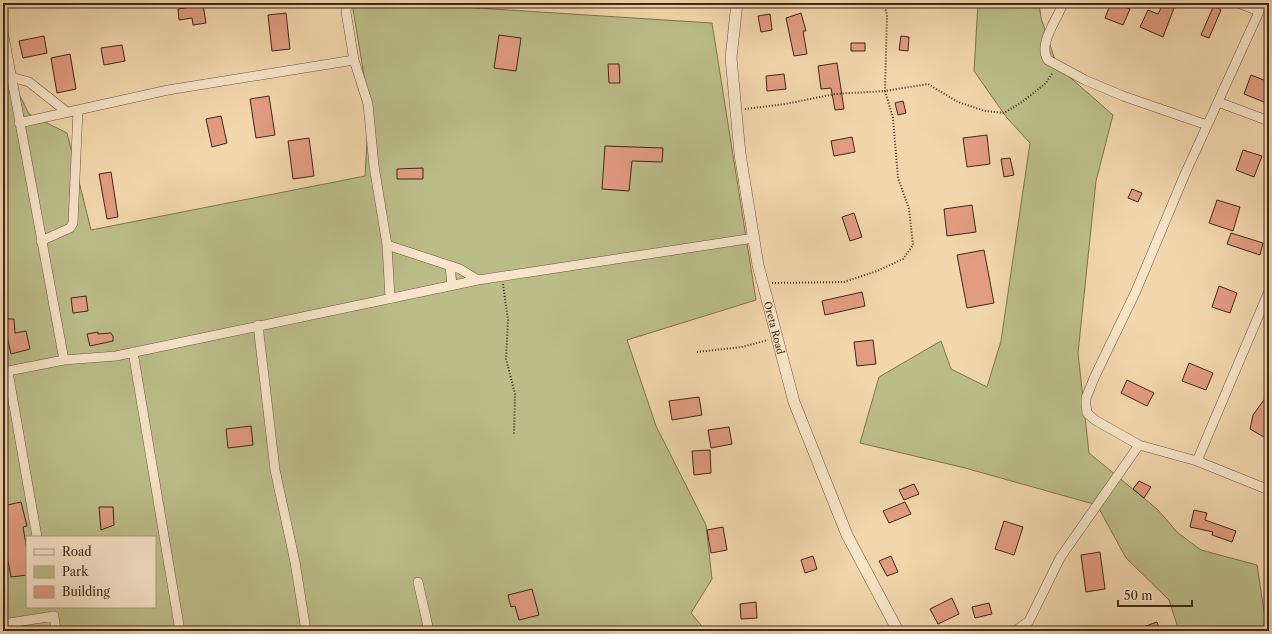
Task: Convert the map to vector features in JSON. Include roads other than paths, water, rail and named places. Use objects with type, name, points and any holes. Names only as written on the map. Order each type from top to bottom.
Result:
[{"type":"street","points":[[347,3],[346,12],[354,60],[368,104],[374,166],[387,245],[390,298]]},
{"type":"street","name":"Oreta Road","points":[[737,3],[731,58],[740,154],[763,283],[794,402],[847,535],[898,631]]},
{"type":"street","points":[[1063,3],[1049,35],[1044,55],[1048,60],[1084,80],[1123,96],[1207,125]]},
{"type":"street","points":[[1238,3],[1261,7],[1207,125],[1136,291],[1086,398],[1087,413],[1095,420],[1138,445],[1197,461],[1269,490]]},
{"type":"street","points":[[3,31],[64,360]]},
{"type":"street","points":[[19,123],[168,90],[354,60]]},
{"type":"street","points":[[11,76],[29,82],[67,112]]},
{"type":"street","points":[[1218,102],[1269,121]]},
{"type":"street","points":[[41,241],[70,228],[73,222],[78,110]]},
{"type":"street","points":[[37,536],[5,372],[64,360],[116,356],[478,280],[754,238]]},
{"type":"street","points":[[387,245],[460,269],[478,280]]},
{"type":"street","points":[[450,266],[452,285]]},
{"type":"street","points":[[1197,461],[1269,290]]},
{"type":"street","points":[[258,325],[275,470],[295,562],[306,631]]},
{"type":"street","points":[[133,352],[180,631]]},
{"type":"street","points":[[1015,631],[1030,621],[1060,558],[1138,445]]},
{"type":"street","points":[[418,582],[429,631]]},
{"type":"street","points":[[3,624],[53,612],[56,631]]}]
